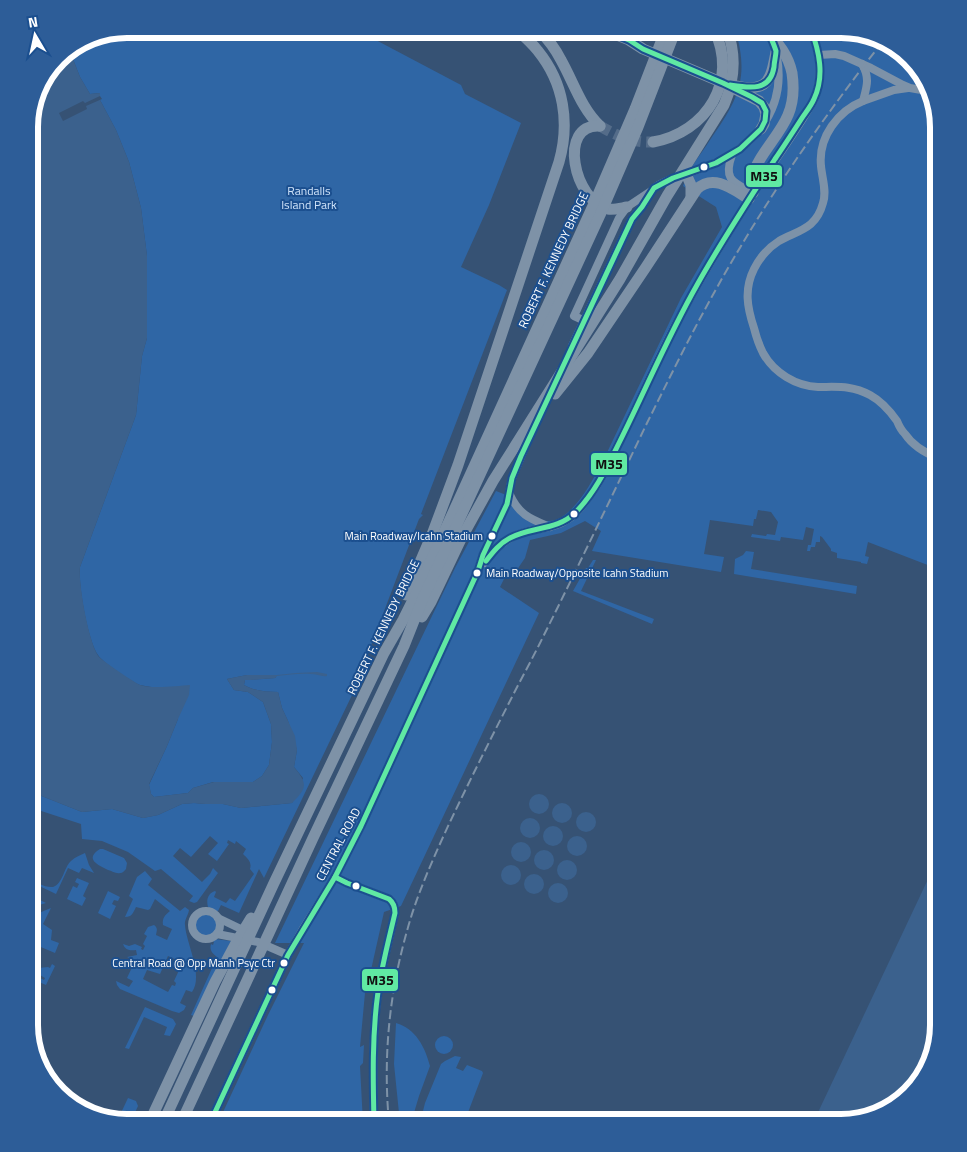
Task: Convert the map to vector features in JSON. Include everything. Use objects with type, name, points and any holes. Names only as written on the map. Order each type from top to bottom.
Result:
[{"type":"highway","points":[[522,38],[533,45]]},
{"type":"highway","points":[[384,652],[396,617],[433,532],[455,472],[561,154],[565,127],[561,97],[556,80],[548,65],[526,38]]},
{"type":"highway","points":[[545,38],[556,51],[583,106],[600,126],[590,127],[581,132],[576,143],[574,161],[576,172],[584,189],[591,199],[603,207],[611,209],[627,207]]},
{"type":"highway","points":[[613,38],[723,83],[762,103],[766,114],[761,129]]},
{"type":"highway","points":[[624,38],[643,49]]},
{"type":"highway","name":"ROBERT F. KENNEDY BRIDGE","points":[[167,1114],[384,652],[414,598],[598,197],[663,38]]},
{"type":"highway","name":"ROBERT F. KENNEDY BRIDGE","points":[[185,1114],[404,646],[424,598],[600,215],[635,134],[672,38]]},
{"type":"highway","points":[[653,142],[676,136],[693,125],[707,111],[714,100],[721,82],[723,63],[721,46],[718,38]]},
{"type":"highway","points":[[404,646],[431,602],[453,555],[482,501],[724,105],[730,89],[733,63],[730,38]]},
{"type":"highway","points":[[524,432],[588,354],[691,197],[702,185],[715,182],[751,196],[753,175],[756,168],[787,116],[791,105],[793,86],[791,68],[785,54],[774,38]]},
{"type":"highway","points":[[723,83],[748,88],[760,86],[772,74],[776,52]]},
{"type":"highway","points":[[686,174],[691,185],[691,197]]},
{"type":"highway","points":[[154,1114],[224,965],[274,883]]},
{"type":"street","points":[[585,321],[574,316],[619,218],[627,207],[654,188],[673,178],[716,164],[732,155],[761,129],[771,112],[777,91],[779,70],[776,52],[769,38]]},
{"type":"street","name":"CENTRAL ROAD","points":[[478,571],[489,555],[504,542],[525,532],[551,527],[566,521],[595,489],[677,323],[714,255],[814,100],[820,76],[819,55],[814,38]]},
{"type":"street","points":[[819,55],[835,54],[849,58],[910,88],[922,90]]},
{"type":"street","points":[[862,64],[867,73],[868,80],[863,101]]},
{"type":"street","points":[[910,88],[894,90],[850,107],[831,127],[824,143],[821,160],[825,187],[823,204],[817,217],[803,230],[772,246],[762,256],[754,269],[747,294],[748,307],[760,347],[776,369],[790,380],[804,385],[845,387],[868,394],[886,408],[916,447],[930,454]]},
{"type":"street","points":[[732,155],[728,168],[730,177],[751,196]]},
{"type":"street","name":"CENTRAL ROAD","points":[[214,1114],[288,955],[335,877],[371,805],[478,571],[483,555],[510,495],[511,481],[534,426],[632,219],[654,188]]},
{"type":"street","points":[[510,495],[517,508],[525,516],[551,527]]},
{"type":"street","points":[[335,877],[389,899],[393,902],[395,908],[382,970],[376,1015],[373,1060],[374,1114]]},
{"type":"street","points":[[218,918],[220,928],[217,934],[211,938],[202,939],[195,933],[192,924],[196,916],[204,912],[213,913],[218,918],[243,930],[258,942]]},
{"type":"street","points":[[217,934],[258,942],[288,955]]},
{"type":"green space","name":"Randalls Island Park","points":[[372,38],[461,85],[465,94],[521,123],[489,205],[461,267],[507,290],[421,514],[423,515],[419,519],[353,693],[264,878],[259,869],[239,913],[221,905],[218,911],[215,911],[208,907],[207,902],[209,895],[215,891],[214,897],[226,903],[230,898],[235,901],[254,874],[250,869],[249,861],[243,854],[246,849],[236,841],[235,844],[228,840],[227,843],[229,844],[217,861],[208,854],[218,843],[210,836],[191,857],[180,848],[173,856],[202,882],[213,868],[218,873],[197,902],[194,903],[189,901],[193,896],[161,869],[155,871],[128,852],[102,841],[82,839],[81,824],[38,810],[38,795],[82,812],[112,809],[143,818],[158,815],[182,804],[223,804],[241,808],[292,803],[303,778],[294,767],[297,750],[278,692],[260,691],[244,685],[245,680],[275,678],[277,675],[247,675],[227,679],[234,690],[248,692],[263,702],[271,724],[272,742],[269,765],[262,776],[253,782],[213,782],[193,788],[188,793],[154,797],[151,794],[149,785],[178,719],[151,687],[140,685],[131,680],[111,667],[98,655],[87,626],[80,567],[136,415],[142,356],[147,338],[147,256],[141,208],[129,162],[116,130],[100,100],[100,93],[90,94],[80,77],[72,57],[93,44],[109,39]]},
{"type":"green space","points":[[737,38],[846,38],[869,42],[885,49],[911,72],[925,98],[930,127],[930,566],[868,542],[865,556],[869,557],[867,564],[837,558],[837,553],[831,551],[820,536],[820,542],[816,542],[815,547],[811,547],[810,551],[807,551],[808,545],[811,545],[814,529],[806,527],[803,540],[781,537],[780,541],[751,537],[752,534],[775,535],[778,522],[771,512],[758,510],[753,526],[710,520],[704,554],[724,557],[721,572],[592,551],[601,531],[585,521],[561,533],[530,540],[525,558],[512,577],[505,577],[500,587],[539,613],[401,906],[384,912],[368,988],[365,993],[360,1047],[364,1045],[363,1063],[360,1066],[363,1114],[222,1114],[304,943],[275,943],[455,568],[496,491],[516,499],[525,510],[543,521],[554,520],[574,507],[590,485],[601,465],[681,298],[722,227],[716,207],[683,186],[693,165],[728,113],[739,88],[741,61]]},
{"type":"green space","points":[[746,551],[754,552],[751,569],[857,586],[856,594],[734,574],[735,559]]},
{"type":"green space","points":[[593,560],[596,560],[581,591],[654,619],[652,624],[573,591],[586,568],[588,568]]},
{"type":"green space","points":[[100,849],[124,858],[127,863],[126,869],[122,873],[117,873],[97,864],[93,856]]},
{"type":"green space","points":[[85,853],[94,873],[82,868],[79,873],[68,868],[56,894],[38,885],[38,883],[47,887],[53,887],[59,883],[67,867],[76,857]]},
{"type":"green space","points":[[145,871],[152,879],[148,885],[180,911],[185,907],[189,910],[185,925],[196,977],[192,992],[186,990],[180,1003],[186,1006],[179,1013],[120,989],[117,985],[116,981],[129,987],[133,981],[127,978],[135,961],[127,957],[137,955],[136,950],[128,950],[123,944],[129,946],[135,944],[142,947],[141,949],[143,950],[145,946],[143,944],[147,936],[144,934],[148,927],[154,925],[157,929],[156,935],[167,940],[172,929],[163,925],[164,917],[170,911],[155,899],[150,909],[136,907],[131,915],[125,917],[133,899],[129,896],[137,877]],"holes":[[[168,956],[179,961],[178,964],[181,966],[174,981],[176,983],[175,986],[172,985],[168,992],[143,979],[147,970],[160,974]]]},
{"type":"green space","points":[[77,878],[89,883],[83,896],[86,898],[82,906],[67,899],[73,886],[77,888],[79,884],[75,882]]},
{"type":"green space","points":[[108,891],[120,897],[118,901],[114,900],[112,904],[116,906],[110,919],[98,913]]},
{"type":"green space","points":[[38,899],[46,903],[38,905]]},
{"type":"green space","points":[[51,908],[43,924],[52,930],[51,940],[59,943],[55,953],[38,946],[38,913]]},
{"type":"green space","points":[[203,914],[213,917],[218,924],[218,929],[211,935],[205,936],[200,934],[195,927],[197,918]]},
{"type":"green space","points":[[215,939],[231,941],[194,1016],[191,1015],[217,957],[211,948],[211,944],[213,945]]},
{"type":"green space","points":[[52,964],[55,966],[46,985],[39,982],[40,978],[44,980],[45,978],[40,975],[38,979],[38,968],[50,968]]},
{"type":"green space","points":[[145,1007],[173,1019],[176,1024],[170,1036],[164,1035],[167,1027],[144,1017],[129,1049],[125,1048]]},
{"type":"green space","points":[[396,1023],[409,1030],[419,1040],[430,1066],[414,1114],[399,1114],[394,1064]]},
{"type":"green space","points":[[444,1036],[450,1039],[453,1045],[450,1051],[444,1054],[438,1051],[435,1045],[438,1039]]},
{"type":"green space","points":[[455,1056],[461,1057],[456,1068],[463,1071],[467,1065],[483,1073],[467,1114],[422,1114],[441,1064]]},
{"type":"green space","points":[[128,1098],[136,1101],[138,1106],[134,1114],[120,1114]]},
{"type":"shaded area","points":[[72,57],[80,77],[90,94],[100,93],[100,100],[116,130],[129,162],[141,208],[147,256],[147,338],[142,356],[136,415],[80,567],[80,575],[82,599],[88,627],[99,657],[140,685],[158,687],[190,685],[189,695],[149,784],[151,794],[154,797],[188,793],[193,788],[214,782],[253,782],[262,776],[269,765],[272,742],[271,724],[263,702],[248,692],[234,690],[227,679],[247,675],[317,672],[327,674],[325,676],[298,674],[245,680],[244,685],[252,689],[278,692],[282,708],[295,736],[297,750],[294,767],[302,778],[304,786],[301,793],[292,803],[241,808],[223,804],[182,804],[158,815],[143,818],[112,809],[82,812],[38,795],[38,115],[49,82]]},
{"type":"shaded area","points":[[535,794],[543,794],[549,800],[549,808],[543,814],[535,814],[529,808],[529,800]]},
{"type":"shaded area","points":[[558,803],[566,803],[572,809],[572,817],[566,823],[558,823],[552,817],[552,809]]},
{"type":"shaded area","points":[[582,812],[590,812],[596,818],[596,826],[590,832],[582,832],[576,826],[576,818]]},
{"type":"shaded area","points":[[526,818],[534,818],[540,824],[540,832],[534,838],[526,838],[520,832],[520,824]]},
{"type":"shaded area","points":[[549,826],[557,826],[563,832],[563,840],[557,846],[549,846],[543,840],[543,832]]},
{"type":"shaded area","points":[[573,836],[581,836],[587,842],[587,850],[581,856],[573,856],[567,850],[567,842]]},
{"type":"shaded area","points":[[517,842],[525,842],[531,848],[531,856],[525,862],[517,862],[511,856],[511,848]]},
{"type":"shaded area","points":[[540,850],[548,850],[554,856],[554,864],[548,870],[540,870],[534,864],[534,856]]},
{"type":"shaded area","points":[[563,860],[571,860],[577,866],[577,874],[571,880],[563,880],[557,874],[557,866]]},
{"type":"shaded area","points":[[507,865],[515,865],[521,871],[521,879],[515,885],[507,885],[501,879],[501,871]]},
{"type":"shaded area","points":[[530,874],[538,874],[544,880],[544,888],[538,894],[530,894],[524,888],[524,880]]},
{"type":"shaded area","points":[[930,875],[930,1025],[923,1059],[907,1084],[885,1103],[869,1110],[852,1114],[817,1114]]},
{"type":"shaded area","points":[[554,883],[562,883],[568,889],[568,897],[562,903],[554,903],[548,897],[548,889]]},
{"type":"pier","points":[[100,96],[102,99],[86,106],[87,109],[63,121],[59,113],[83,101],[85,103]]},
{"type":"tunnel","points":[[600,126],[625,138],[653,142]]},
{"type":"railway","points":[[388,1114],[387,1050],[396,978],[407,931],[431,863],[487,745],[553,617],[696,326],[765,207],[834,105],[879,46]]},
{"type":"transit line","name":"M35","points":[[214,1114],[288,955],[335,877],[361,826],[507,504],[512,478],[521,456],[632,219],[654,188],[673,178],[716,163],[740,149],[761,129],[765,121],[766,111],[762,103],[752,97],[643,49],[624,38]]},
{"type":"transit line","name":"M35","points":[[730,85],[751,87],[768,81],[772,75],[776,51],[771,38]]},
{"type":"transit line","name":"M35","points":[[486,561],[506,540],[569,518],[583,504],[595,487],[630,421],[686,304],[735,222],[813,102],[820,73],[820,64],[814,38]]},
{"type":"transit line","name":"M35","points":[[335,877],[389,899],[395,909],[376,1008],[373,1057],[374,1114]]},
{"type":"place","name":"Main Roadway/Icahn Stadium","points":[[492,536]]},
{"type":"place","name":"Main Roadway/Opposite Icahn Stadium","points":[[477,573]]},
{"type":"place","name":"Central Road @ Opp Manh Psyc Ctr","points":[[284,963]]}]
